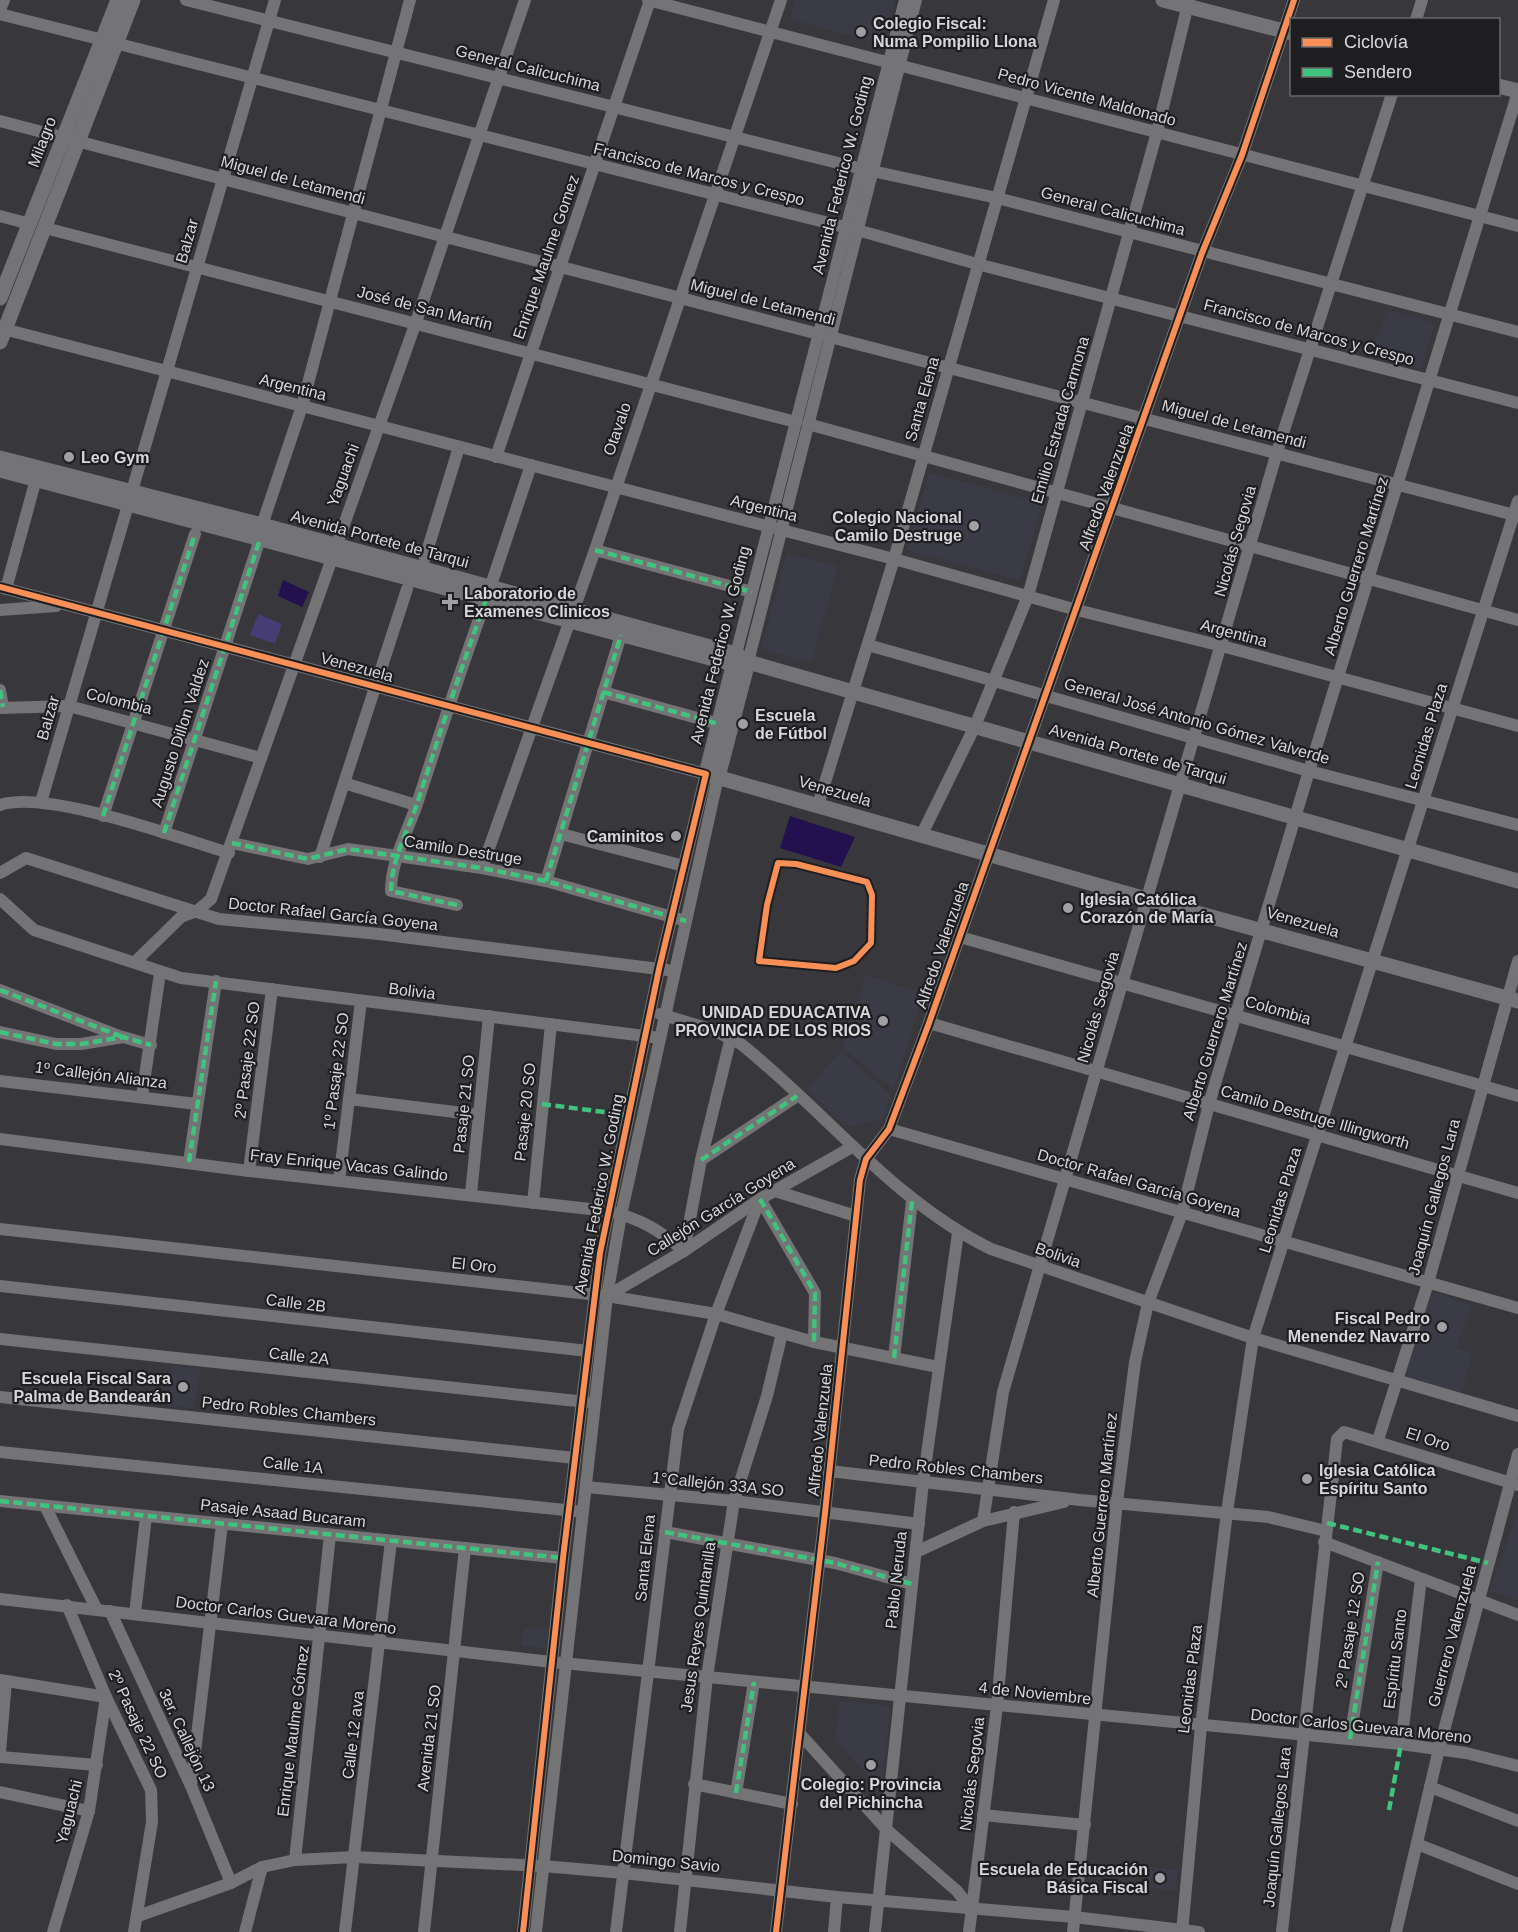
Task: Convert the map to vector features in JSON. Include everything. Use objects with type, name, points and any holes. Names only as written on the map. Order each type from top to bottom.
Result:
[{"type":"main road","name":"Milagro","points":[[109,41],[118,0]]},
{"type":"main road","name":"Milagro","points":[[0,298],[37,226],[109,41],[133,0]]},
{"type":"main road","points":[[1163,0],[1188,3],[1287,32]]},
{"type":"main road","points":[[1500,87],[1518,92]]},
{"type":"main road","points":[[2,333],[37,226]]},
{"type":"main road","name":"Avenida Portete de Tarqui","points":[[0,458],[130,498],[854,692],[1518,881]]},
{"type":"main road","name":"Avenida Portete de Tarqui","points":[[0,470],[130,498]]},
{"type":"main road","name":"Avenida Portete de Tarqui","points":[[571,616],[621,635],[739,660]]},
{"type":"main road","name":"Avenida Federico W. Goding","points":[[712,776],[719,724],[739,660]]},
{"type":"main road","name":"Avenida Federico W. Goding","points":[[712,776],[739,660]]},
{"type":"main road","name":"Venezuela","points":[[712,776],[1513,1000]]},
{"type":"street","points":[[0,12],[4,0]]},
{"type":"street","name":"General Calicuchima","points":[[186,0],[867,170],[997,198],[1331,286],[1518,332]]},
{"type":"street","name":"Balzar","points":[[41,802],[275,0]]},
{"type":"street","name":"Augusto Dillon Valdez","points":[[164,833],[302,406],[332,301],[410,0]]},
{"type":"street","name":"Yaguachi","points":[[135,962],[181,917],[197,911],[211,899],[416,322],[525,0]]},
{"type":"street","name":"Pedro Vicente Maldonado","points":[[649,0],[1518,226]]},
{"type":"street","name":"Enrique Maulme Gomez","points":[[496,457],[649,0]]},
{"type":"street","name":"Otavalo","points":[[482,868],[530,727],[595,550],[781,0]]},
{"type":"street","name":"Avenida Federico W. Goding","points":[[739,660],[853,230],[894,64],[905,0]]},
{"type":"street","name":"Avenida Federico W. Goding","points":[[894,64],[916,0]]},
{"type":"street","name":"Santa Elena","points":[[818,806],[894,559],[1054,0]]},
{"type":"street","name":"Alfredo Valenzuela","points":[[1290,18],[1294,0]]},
{"type":"street","points":[[1417,18],[1422,0]]},
{"type":"street","name":"Emilio Estrada Carmona","points":[[922,834],[975,726],[1028,596],[1112,298],[1128,232],[1158,132],[1188,3]]},
{"type":"street","name":"Francisco de Marcos y Crespo","points":[[0,12],[1518,403]]},
{"type":"street","name":"Alfredo Valenzuela","points":[[776,1932],[820,1561],[860,1180],[866,1159],[889,1130],[929,1023],[1146,418],[1180,315],[1287,32]]},
{"type":"street","name":"Alberto Guerrero Martínez","points":[[1073,1932],[1117,1502],[1135,1362],[1148,1303],[1182,1213],[1209,1104],[1309,771],[1371,578],[1478,216],[1518,92]]},
{"type":"street","name":"Nicolás Segovia","points":[[983,1521],[1003,1392],[1277,452],[1331,286],[1360,186],[1391,96]]},
{"type":"street","name":"Miguel de Letamendi","points":[[0,121],[1516,515]]},
{"type":"street","name":"José de San Martín","points":[[0,216],[802,423],[1518,620]]},
{"type":"street","name":"Argentina","points":[[2,333],[302,406],[894,559],[1077,610],[1222,646],[1518,726]]},
{"type":"street","points":[[425,558],[459,447]]},
{"type":"street","points":[[457,905],[393,892],[393,864],[398,857],[416,806],[531,465]]},
{"type":"street","points":[[3,588],[36,479]]},
{"type":"street","name":"Leonidas Plaza","points":[[1182,1931],[1201,1726],[1227,1512],[1253,1338],[1451,707],[1516,515],[1518,501]]},
{"type":"street","name":"Avenida Federico W. Goding","points":[[739,660],[752,592],[774,528]]},
{"type":"street","points":[[103,816],[195,534]]},
{"type":"street","points":[[595,550],[752,592]]},
{"type":"street","name":"Venezuela","points":[[3,588],[712,776]]},
{"type":"street","points":[[320,857],[407,589]]},
{"type":"street","points":[[0,610],[70,605]]},
{"type":"street","points":[[546,881],[621,635]]},
{"type":"street","name":"General José Antonio Gómez Valverde","points":[[868,645],[1309,771],[1518,825]]},
{"type":"street","points":[[0,690],[2,707]]},
{"type":"street","points":[[603,693],[719,724]]},
{"type":"street","name":"Colombia","points":[[2,707],[69,706],[195,738],[261,758]]},
{"type":"street","name":"Avenida Federico W. Goding","points":[[537,1866],[552,1662],[593,1295],[608,1211],[659,969],[684,866],[712,776]]},
{"type":"street","name":"Avenida Federico W. Goding","points":[[594,1403],[621,1215],[686,921],[712,776]]},
{"type":"street","points":[[344,783],[416,806]]},
{"type":"street","name":"Camilo Destruge","points":[[0,805],[21,801],[41,802],[231,848],[308,859],[348,849],[482,868],[546,881],[686,921]]},
{"type":"street","points":[[561,834],[684,866]]},
{"type":"street","name":"Doctor Rafael García Goyena","points":[[0,873],[26,858],[219,919],[379,934],[675,972]]},
{"type":"street","name":"Bolivia","points":[[0,898],[34,930],[135,962],[160,973],[361,1001],[661,1038]]},
{"type":"street","points":[[211,899],[219,919]]},
{"type":"street","name":"Colombia","points":[[960,937],[1518,1096]]},
{"type":"street","name":"Joaquín Gallegos Lara","points":[[1377,1440],[1428,1283],[1482,1085],[1513,1000],[1518,961]]},
{"type":"street","points":[[142,1096],[160,973]]},
{"type":"street","points":[[189,1162],[216,981]]},
{"type":"street","name":"2º Pasaje 22 SO","points":[[249,1172],[272,989]]},
{"type":"street","points":[[0,990],[123,1037],[151,1045]]},
{"type":"street","name":"1º Pasaje 22 SO","points":[[339,1181],[361,1001]]},
{"type":"street","name":"Bolivia","points":[[651,1011],[731,1037],[765,1063],[797,1096],[912,1201],[958,1233],[991,1249],[1253,1338],[1518,1416]]},
{"type":"street","name":"Pasaje 21 SO","points":[[471,1194],[489,1016]]},
{"type":"street","name":"Camilo Destruge Illingworth","points":[[929,1023],[1518,1193]]},
{"type":"street","name":"Pasaje 20 SO","points":[[533,1203],[551,1024]]},
{"type":"street","points":[[0,1032],[56,1044],[81,1044],[123,1037]]},
{"type":"street","points":[[684,1251],[701,1160],[731,1037]]},
{"type":"street","name":"1º Callejón Alianza","points":[[0,1081],[198,1104]]},
{"type":"street","points":[[701,1160],[797,1096]]},
{"type":"street","points":[[349,1099],[479,1115]]},
{"type":"street","name":"Doctor Rafael García Goyena","points":[[889,1130],[1518,1308]]},
{"type":"street","name":"Fray Enrique Vacas Galindo","points":[[0,1139],[189,1162],[249,1172],[471,1194],[608,1211],[641,1220],[664,1234],[684,1251]]},
{"type":"street","name":"Callejón García Goyena","points":[[608,1296],[684,1251],[760,1199],[852,1146]]},
{"type":"street","points":[[775,1191],[856,1216]]},
{"type":"street","points":[[760,1199],[815,1293],[814,1342]]},
{"type":"street","name":"Santa Elena","points":[[616,1932],[649,1672],[668,1495],[678,1429],[716,1314],[760,1199]]},
{"type":"street","points":[[894,1358],[912,1201]]},
{"type":"street","name":"El Oro","points":[[0,1229],[608,1296],[716,1314],[814,1342],[938,1367]]},
{"type":"street","name":"Pablo Neruda","points":[[875,1932],[923,1482],[958,1233]]},
{"type":"street","name":"Calle 2B","points":[[0,1286],[588,1351]]},
{"type":"street","name":"Jesus Reyes Quintanilla","points":[[680,1932],[694,1784],[727,1542],[734,1501],[767,1396],[782,1333]]},
{"type":"street","name":"Calle 2A","points":[[0,1339],[594,1403]]},
{"type":"street","name":"Pedro Robles Chambers","points":[[0,1397],[575,1458]]},
{"type":"street","points":[[523,1932],[537,1866],[567,1663],[594,1403]]},
{"type":"street","name":"El Oro","points":[[1337,1439],[1344,1432],[1377,1440],[1515,1487]]},
{"type":"street","name":"Joaquín Gallegos Lara","points":[[1282,1932],[1337,1439]]},
{"type":"street","name":"Calle 1A","points":[[0,1452],[583,1512]]},
{"type":"street","name":"Guerrero Valenzuela","points":[[1396,1932],[1439,1749],[1478,1600],[1515,1487],[1518,1454]]},
{"type":"street","name":"Pedro Robles Chambers","points":[[829,1471],[1080,1500],[1268,1517],[1325,1537],[1377,1562],[1518,1615]]},
{"type":"street","name":"1°Callejón 33A SO","points":[[586,1487],[734,1501],[919,1524]]},
{"type":"street","name":"Pedro Robles Chambers","points":[[916,1552],[983,1521],[1014,1512],[1080,1500]]},
{"type":"street","name":"Pasaje Asaad Bucaram","points":[[0,1501],[563,1558]]},
{"type":"street","name":"3er. Callejón 13","points":[[45,1506],[104,1610],[191,1786],[231,1883]]},
{"type":"street","name":"Nicolás Segovia","points":[[969,1932],[997,1706],[1014,1512]]},
{"type":"street","points":[[135,1614],[146,1516]]},
{"type":"street","points":[[191,1786],[222,1524]]},
{"type":"street","points":[[664,1532],[835,1563],[912,1584]]},
{"type":"street","name":"Enrique Maulme Gómez","points":[[295,1860],[330,1535]]},
{"type":"street","name":"Calle 12 ava","points":[[345,1932],[381,1643],[391,1541]]},
{"type":"street","name":"Avenida 21 SO","points":[[424,1932],[465,1548]]},
{"type":"street","name":"2º Pasaje 12 SO","points":[[1350,1739],[1377,1562]]},
{"type":"street","name":"Espíritu Santo","points":[[1401,1744],[1421,1579]]},
{"type":"street","name":"Doctor Carlos Guevara Moreno","points":[[0,1599],[552,1662],[707,1677]]},
{"type":"street","name":"2º Pasaje 22 SO","points":[[67,1605],[106,1697],[151,1790],[152,1822],[134,1932]]},
{"type":"street","name":"4 de Noviembre","points":[[707,1677],[1236,1729]]},
{"type":"street","points":[[0,1744],[3,1681],[106,1697]]},
{"type":"street","points":[[736,1793],[754,1682]]},
{"type":"street","name":"Yaguachi","points":[[53,1932],[88,1811],[106,1697]]},
{"type":"street","name":"Doctor Carlos Guevara Moreno","points":[[1236,1729],[1439,1749],[1518,1767]]},
{"type":"street","points":[[800,1734],[886,1830],[957,1891],[971,1909]]},
{"type":"street","points":[[0,1757],[97,1765]]},
{"type":"street","points":[[694,1784],[792,1804]]},
{"type":"street","points":[[1430,1786],[1518,1821]]},
{"type":"street","points":[[0,1792],[88,1811]]},
{"type":"street","points":[[983,1815],[1085,1825]]},
{"type":"street","points":[[1417,1844],[1518,1884]]},
{"type":"street","name":"Domingo Savio","points":[[138,1916],[231,1883],[262,1867],[295,1860],[355,1857],[537,1866],[684,1878],[837,1897],[1074,1917],[1200,1932]]},
{"type":"street","points":[[536,1932],[537,1866]]},
{"type":"street","points":[[245,1932],[262,1867]]},
{"type":"street","points":[[834,1932],[837,1897]]},
{"type":"shaded area","name":"Colegio Fiscal: Numa Pompilio Llona","points":[[796,0],[895,0],[882,45],[790,19]]},
{"type":"shaded area","points":[[1387,310],[1435,323],[1421,369],[1371,354]]},
{"type":"shaded area","name":"Colegio Nacional Camilo Destruge","points":[[929,473],[1043,503],[1020,580],[906,550]]},
{"type":"shaded area","points":[[787,553],[838,566],[811,663],[761,649]]},
{"type":"shaded area","points":[[283,580],[309,592],[302,607],[278,596]]},
{"type":"shaded area","points":[[258,614],[282,624],[275,644],[250,635]]},
{"type":"shaded area","points":[[790,816],[855,837],[841,867],[780,848]]},
{"type":"shaded area","name":"UNIDAD EDUACATIVA PROVINCIA DE LOS RIOS","points":[[866,975],[923,994],[894,1090],[843,1048]]},
{"type":"shaded area","points":[[841,1051],[891,1095],[884,1118],[851,1127],[843,1124],[807,1089]]},
{"type":"shaded area","name":"Fiscal Pedro Menendez Navarro","points":[[1430,1291],[1472,1305],[1456,1348],[1472,1353],[1461,1395],[1405,1377]]},
{"type":"shaded area","name":"Escuela Fiscal Sara Palma de Bandearán","points":[[172,1365],[200,1369],[194,1408],[168,1406]]},
{"type":"shaded area","points":[[1518,1510],[1518,1600],[1490,1591]]},
{"type":"shaded area","points":[[524,1627],[548,1630],[546,1648],[521,1646]]},
{"type":"shaded area","name":"Colegio: Provincia del Pichincha","points":[[840,1701],[890,1706],[882,1790],[835,1740]]},
{"type":"shaded area","name":"Escuela de Educación Básica Fiscal","points":[[1145,1866],[1178,1870],[1176,1891],[1143,1887]]},
{"type":"marked path","points":[[103,816],[195,534]]},
{"type":"marked path","points":[[164,833],[260,539]]},
{"type":"marked path","points":[[595,550],[752,592]]},
{"type":"marked path","points":[[457,905],[391,891],[392,880],[397,858],[486,600]]},
{"type":"marked path","points":[[546,881],[621,635]]},
{"type":"marked path","points":[[0,690],[3,707]]},
{"type":"marked path","points":[[603,692],[719,724]]},
{"type":"marked path","points":[[232,843],[308,859],[348,849],[482,868],[546,881],[686,921]]},
{"type":"marked path","points":[[189,1162],[216,981]]},
{"type":"marked path","points":[[0,990],[123,1037]]},
{"type":"marked path","points":[[0,1032],[56,1044],[81,1044],[123,1037],[151,1045]]},
{"type":"marked path","points":[[701,1160],[797,1096]]},
{"type":"marked path","points":[[542,1104],[627,1115]]},
{"type":"marked path","points":[[760,1199],[815,1293],[814,1342]]},
{"type":"marked path","points":[[894,1358],[912,1201]]},
{"type":"marked path","points":[[0,1501],[563,1558]]},
{"type":"marked path","points":[[1327,1523],[1488,1563]]},
{"type":"marked path","points":[[665,1532],[835,1563],[912,1584]]},
{"type":"marked path","points":[[1350,1739],[1378,1562]]},
{"type":"marked path","points":[[736,1793],[754,1682]]},
{"type":"marked path","points":[[1389,1810],[1401,1744]]},
{"type":"cycle path","points":[[776,1932],[825,1513],[860,1180],[866,1159],[889,1129],[929,1023],[1202,253],[1242,155],[1294,0]]},
{"type":"cycle path","points":[[0,587],[706,774],[659,969],[600,1253],[563,1558],[523,1932]]},
{"type":"cycle path","points":[[778,863],[796,864],[867,882],[872,895],[871,943],[854,961],[836,968],[759,961],[767,905],[778,863]]},
{"type":"place","name":"Colegio Fiscal: Numa Pompilio Llona","points":[[861,32]]},
{"type":"place","name":"Leo Gym","points":[[69,457]]},
{"type":"place","name":"Colegio Nacional Camilo Destruge","points":[[974,526]]},
{"type":"place","name":"Laboratorio de Examenes Clinicos","points":[[450,602]]},
{"type":"place","name":"Escuela de Fútbol","points":[[743,724]]},
{"type":"place","name":"Caminitos","points":[[676,836]]},
{"type":"place","name":"Iglesia Católica Corazón de María","points":[[1068,908]]},
{"type":"place","name":"UNIDAD EDUACATIVA PROVINCIA DE LOS RIOS","points":[[883,1021]]},
{"type":"place","name":"Fiscal Pedro Menendez Navarro","points":[[1442,1327]]},
{"type":"place","name":"Escuela Fiscal Sara Palma de Bandearán","points":[[183,1387]]},
{"type":"place","name":"Iglesia Católica Espíritu Santo","points":[[1307,1479]]},
{"type":"place","name":"Colegio: Provincia del Pichincha","points":[[871,1765]]},
{"type":"place","name":"Escuela de Educación Básica Fiscal","points":[[1160,1878]]}]
